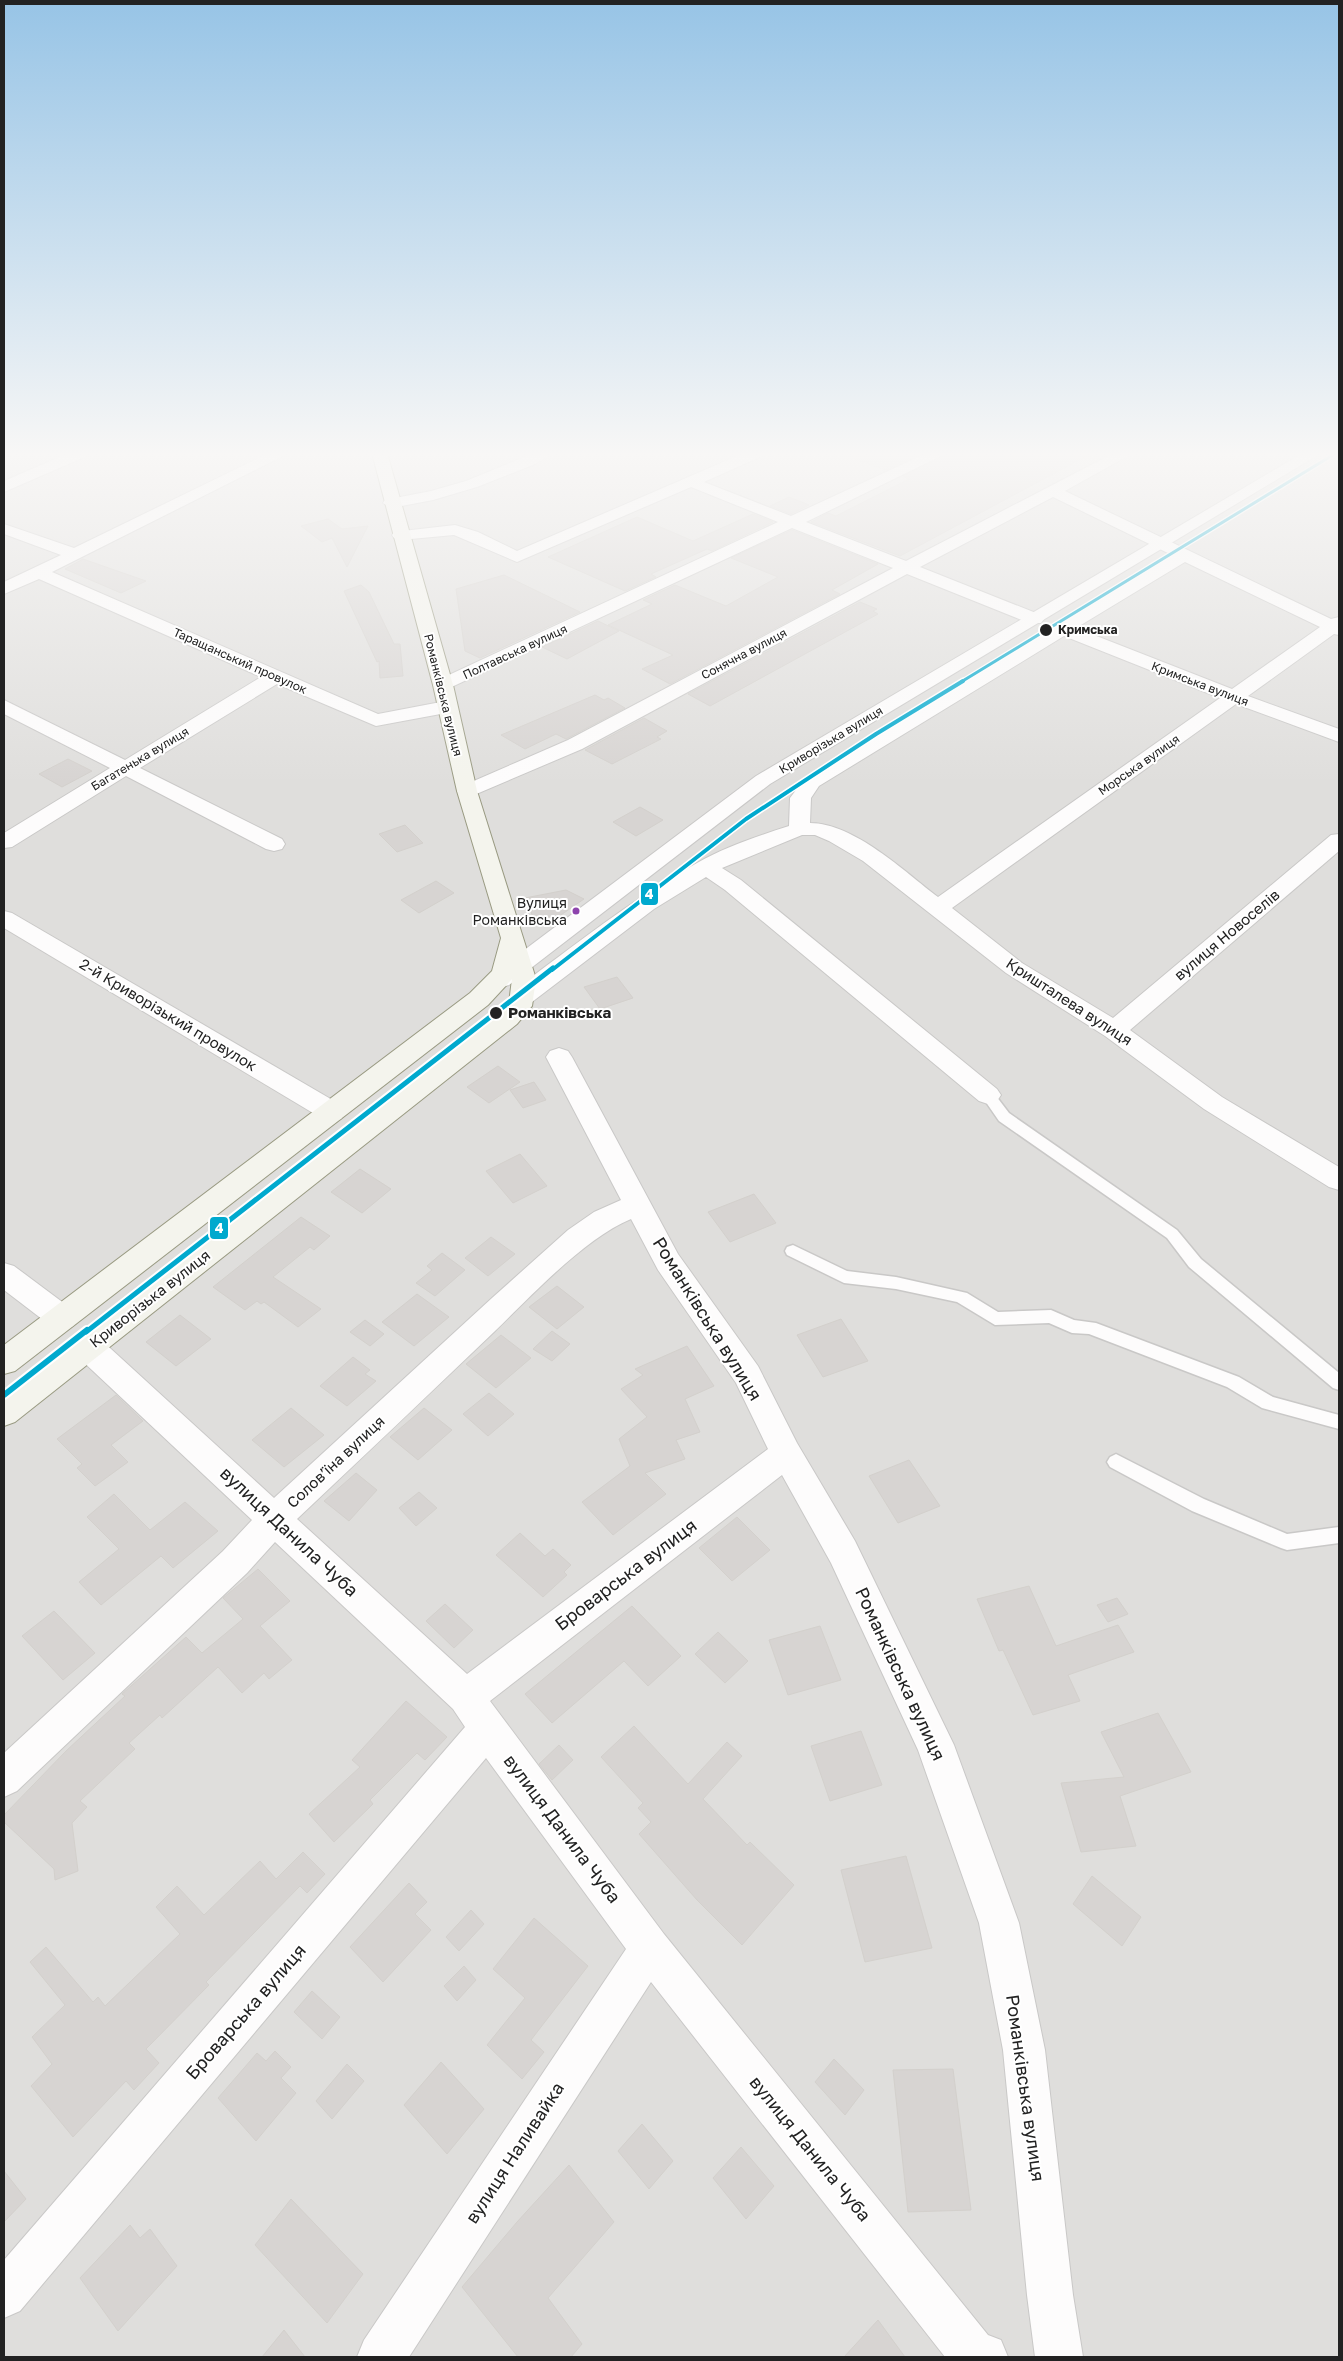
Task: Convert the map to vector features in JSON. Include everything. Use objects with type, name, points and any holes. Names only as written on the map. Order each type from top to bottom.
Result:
[{"type":"main road","name":"Романківська вулиця","points":[[408,563],[443,685],[446,707],[466,791],[512,935]]},
{"type":"main road","points":[[512,935],[524,979],[524,996]]},
{"type":"main road","name":"Криворізька вулиця","points":[[4,1362],[332,1112],[499,981],[510,963],[512,935]]},
{"type":"main road","name":"Криворізька вулиця","points":[[4,1413],[508,1018],[520,1006],[524,996]]},
{"type":"street","points":[[4,589],[56,563]]},
{"type":"street","name":"Полтавська вулиця","points":[[443,685],[708,563]]},
{"type":"street","points":[[895,563],[1036,619]]},
{"type":"street","name":"Сонячна вулиця","points":[[466,791],[507,777],[585,739],[912,563]]},
{"type":"street","name":"Криворізька вулиця","points":[[499,981],[763,780],[1130,563]]},
{"type":"street","points":[[524,996],[646,904],[706,867],[770,839],[800,829],[798,806],[801,792],[812,782],[1171,563]]},
{"type":"street","points":[[1202,563],[1337,626]]},
{"type":"street","name":"Таращанський провулок","points":[[38,572],[376,720],[446,707]]},
{"type":"street","name":"Морська вулиця","points":[[938,908],[1337,626]]},
{"type":"street","name":"Кримська вулиця","points":[[1062,629],[1339,736]]},
{"type":"street","name":"Багатенька вулиця","points":[[4,842],[276,676]]},
{"type":"street","points":[[4,706],[274,844]]},
{"type":"street","name":"Кришталева вулиця","points":[[800,829],[817,829],[837,836],[871,856],[1014,968],[1114,1030],[1213,1103],[1337,1174]]},
{"type":"street","name":"вулиця Новоселів","points":[[1114,1030],[1339,840]]},
{"type":"street","points":[[706,867],[733,885],[988,1095]]},
{"type":"street","name":"2-й Криворізький провулок","points":[[4,918],[332,1112]]},
{"type":"street","name":"Романківська вулиця","points":[[559,1057],[668,1262],[747,1375],[786,1453],[843,1552],[935,1745],[999,1922],[1024,2050],[1050,2295],[1059,2357]]},
{"type":"street","name":"Соловʼїна вулиця","points":[[4,1778],[235,1562],[275,1519],[578,1238],[604,1219],[638,1205]]},
{"type":"street","points":[[4,1274],[62,1318]]},
{"type":"street","name":"вулиця Данила Чуба","points":[[88,1347],[275,1519],[477,1713],[650,1948],[972,2353],[984,2357]]},
{"type":"street","name":"Броварська вулиця","points":[[4,2295],[477,1713],[786,1453]]},
{"type":"street","name":"вулиця Наливайка","points":[[381,2357],[650,1948]]},
{"type":"lane","points":[[988,1095],[1004,1117],[1172,1234],[1195,1263],[1339,1383]]},
{"type":"lane","points":[[793,1251],[844,1277],[896,1283],[961,1297],[995,1319],[1051,1316],[1072,1326],[1090,1328],[1233,1382],[1268,1404],[1339,1422]]},
{"type":"lane","points":[[1116,1462],[1198,1505],[1287,1542],[1339,1535]]},
{"type":"shaded area","points":[[4,563],[1339,563],[1339,2357],[4,2357]]},
{"type":"building","points":[[75,563],[95,563],[146,581],[121,593],[65,569]]},
{"type":"building","points":[[562,563],[675,563],[651,574],[656,577],[625,591]]},
{"type":"building","points":[[744,563],[878,564],[832,590],[840,594],[670,684],[642,669],[673,655],[608,625],[652,604],[643,600],[675,585],[726,606],[778,577]]},
{"type":"building","points":[[504,575],[580,612],[480,658],[465,651],[456,589]]},
{"type":"building","points":[[361,585],[369,592],[394,644],[400,644],[403,676],[380,678],[379,661],[377,662],[344,591]]},
{"type":"building","points":[[860,602],[877,609],[873,611],[878,614],[710,706],[688,694]]},
{"type":"building","points":[[598,621],[619,631],[567,659],[542,647]]},
{"type":"building","points":[[595,695],[604,700],[608,698],[625,708],[566,739],[556,734],[525,749],[501,735]]},
{"type":"building","points":[[644,718],[667,731],[657,737],[661,739],[612,764],[585,750]]},
{"type":"building","points":[[68,759],[92,771],[62,787],[39,774]]},
{"type":"building","points":[[640,807],[663,820],[636,836],[613,822]]},
{"type":"building","points":[[405,825],[423,843],[397,852],[379,834]]},
{"type":"building","points":[[436,881],[454,893],[419,913],[401,900]]},
{"type":"building","points":[[566,890],[584,899],[558,917],[533,917],[525,898]]},
{"type":"building","points":[[617,977],[633,998],[600,1009],[584,987]]},
{"type":"building","points":[[498,1066],[520,1082],[489,1103],[467,1087]]},
{"type":"building","points":[[534,1082],[546,1100],[523,1108],[510,1090]]},
{"type":"building","points":[[520,1154],[547,1186],[513,1203],[486,1171]]},
{"type":"building","points":[[360,1169],[391,1189],[362,1213],[331,1192]]},
{"type":"building","points":[[754,1194],[776,1223],[730,1242],[708,1212]]},
{"type":"building","points":[[301,1217],[330,1236],[314,1250],[310,1247],[273,1277],[321,1309],[298,1327],[264,1302],[261,1304],[257,1301],[245,1310],[213,1287]]},
{"type":"building","points":[[491,1237],[515,1254],[488,1276],[465,1258]]},
{"type":"building","points":[[442,1253],[465,1270],[435,1296],[416,1283],[432,1270],[427,1266]]},
{"type":"building","points":[[557,1286],[584,1307],[557,1329],[529,1307]]},
{"type":"building","points":[[417,1294],[449,1317],[414,1346],[382,1322]]},
{"type":"building","points":[[180,1315],[211,1339],[176,1366],[146,1342]]},
{"type":"building","points":[[841,1319],[868,1361],[823,1377],[797,1335]]},
{"type":"building","points":[[365,1320],[384,1334],[370,1346],[350,1332]]},
{"type":"building","points":[[552,1331],[570,1344],[552,1361],[533,1349]]},
{"type":"building","points":[[501,1335],[531,1358],[496,1388],[466,1364]]},
{"type":"building","points":[[687,1346],[714,1386],[685,1399],[700,1432],[676,1440],[685,1459],[645,1473],[666,1494],[613,1535],[582,1502],[630,1466],[619,1439],[647,1417],[621,1389],[643,1375],[635,1369]]},
{"type":"building","points":[[353,1357],[370,1370],[365,1374],[376,1381],[347,1406],[320,1386]]},
{"type":"building","points":[[489,1393],[514,1414],[488,1436],[463,1414]]},
{"type":"building","points":[[116,1395],[143,1421],[111,1445],[128,1462],[95,1486],[77,1468],[82,1464],[57,1439]]},
{"type":"building","points":[[291,1408],[324,1435],[284,1467],[252,1440]]},
{"type":"building","points":[[424,1408],[452,1430],[418,1460],[390,1437]]},
{"type":"building","points":[[909,1460],[940,1506],[898,1523],[869,1476]]},
{"type":"building","points":[[356,1473],[377,1490],[349,1521],[324,1501]]},
{"type":"building","points":[[419,1492],[437,1508],[416,1526],[399,1508]]},
{"type":"building","points":[[114,1494],[150,1530],[185,1502],[218,1531],[173,1568],[161,1556],[101,1605],[79,1582],[119,1549],[87,1517]]},
{"type":"building","points":[[737,1517],[770,1550],[732,1581],[699,1548]]},
{"type":"building","points":[[520,1533],[545,1556],[553,1549],[571,1565],[564,1572],[567,1575],[543,1597],[496,1555]]},
{"type":"building","points":[[258,1569],[290,1601],[260,1626],[292,1660],[269,1679],[264,1673],[242,1693],[218,1667],[162,1718],[160,1715],[129,1743],[135,1749],[80,1801],[87,1807],[72,1823],[78,1871],[55,1880],[54,1869],[4,1822],[4,1815],[66,1751],[125,1696],[122,1694],[186,1637],[202,1653],[243,1619],[223,1598]]},
{"type":"building","points":[[1029,1586],[1056,1646],[1118,1625],[1134,1652],[1068,1675],[1080,1701],[1033,1715],[1003,1650],[999,1651],[977,1599]]},
{"type":"building","points":[[1117,1598],[1128,1614],[1108,1622],[1097,1605]]},
{"type":"building","points":[[445,1604],[473,1630],[454,1648],[426,1621]]},
{"type":"building","points":[[632,1606],[681,1656],[648,1686],[624,1661],[552,1723],[525,1694]]},
{"type":"building","points":[[54,1611],[95,1653],[63,1680],[22,1636]]},
{"type":"building","points":[[820,1626],[841,1680],[788,1695],[769,1640]]},
{"type":"building","points":[[718,1632],[748,1661],[725,1683],[695,1654]]},
{"type":"building","points":[[406,1701],[447,1737],[425,1760],[417,1753],[370,1800],[373,1804],[334,1842],[309,1814],[360,1767],[352,1760]]},
{"type":"building","points":[[1158,1713],[1191,1772],[1120,1796],[1136,1846],[1081,1852],[1061,1783],[1124,1777],[1101,1732]]},
{"type":"building","points":[[634,1726],[688,1784],[727,1742],[742,1756],[703,1799],[747,1845],[750,1842],[794,1885],[742,1945],[697,1900],[639,1834],[651,1822],[638,1808],[643,1803],[601,1757]]},
{"type":"building","points":[[861,1731],[882,1785],[830,1801],[811,1746]]},
{"type":"building","points":[[559,1745],[573,1760],[552,1780],[539,1764]]},
{"type":"building","points":[[303,1852],[325,1874],[307,1893],[300,1886],[206,1982],[209,1985],[146,2049],[159,2063],[134,2090],[126,2081],[73,2137],[31,2086],[52,2064],[32,2037],[65,2005],[30,1962],[46,1947],[93,2002],[98,1997],[105,2006],[180,1934],[156,1907],[177,1886],[204,1915],[260,1861],[276,1879]]},
{"type":"building","points":[[906,1856],[932,1948],[865,1962],[841,1870]]},
{"type":"building","points":[[1092,1876],[1141,1917],[1122,1946],[1073,1904]]},
{"type":"building","points":[[409,1883],[427,1902],[415,1914],[431,1930],[383,1982],[350,1947]]},
{"type":"building","points":[[471,1910],[484,1924],[459,1951],[446,1937]]},
{"type":"building","points":[[534,1918],[588,1966],[531,2040],[544,2052],[522,2079],[487,2045],[525,1998],[493,1969]]},
{"type":"building","points":[[464,1966],[476,1980],[457,2001],[444,1986]]},
{"type":"building","points":[[312,1991],[340,2017],[322,2039],[294,2012]]},
{"type":"building","points":[[275,2051],[291,2067],[281,2078],[296,2093],[256,2141],[218,2098],[257,2053],[266,2061]]},
{"type":"building","points":[[834,2059],[864,2090],[845,2115],[815,2082]]},
{"type":"building","points":[[441,2062],[484,2109],[447,2154],[404,2105]]},
{"type":"building","points":[[347,2064],[364,2081],[332,2119],[316,2101]]},
{"type":"building","points":[[953,2069],[971,2210],[908,2212],[893,2070]]},
{"type":"building","points":[[642,2124],[673,2161],[649,2189],[618,2151]]},
{"type":"building","points":[[741,2147],[774,2186],[746,2219],[713,2178]]},
{"type":"building","points":[[569,2165],[614,2222],[548,2298],[582,2344],[571,2357],[518,2357],[462,2287],[517,2222]]},
{"type":"building","points":[[4,2171],[26,2199],[4,2222]]},
{"type":"building","points":[[291,2199],[363,2274],[327,2323],[255,2245]]},
{"type":"building","points":[[130,2225],[140,2238],[150,2229],[177,2266],[118,2331],[80,2278]]},
{"type":"building","points":[[878,2320],[905,2357],[844,2357]]},
{"type":"building","points":[[284,2330],[305,2357],[262,2357]]},
{"type":"transit line","name":"4","points":[[4,1395],[746,819],[876,734],[1156,563]]},
{"type":"place","name":"Кримська","points":[[1046,630]]},
{"type":"place","name":"Вулиця Романківська","points":[[576,911]]},
{"type":"place","name":"Романківська","points":[[496,1013]]}]
